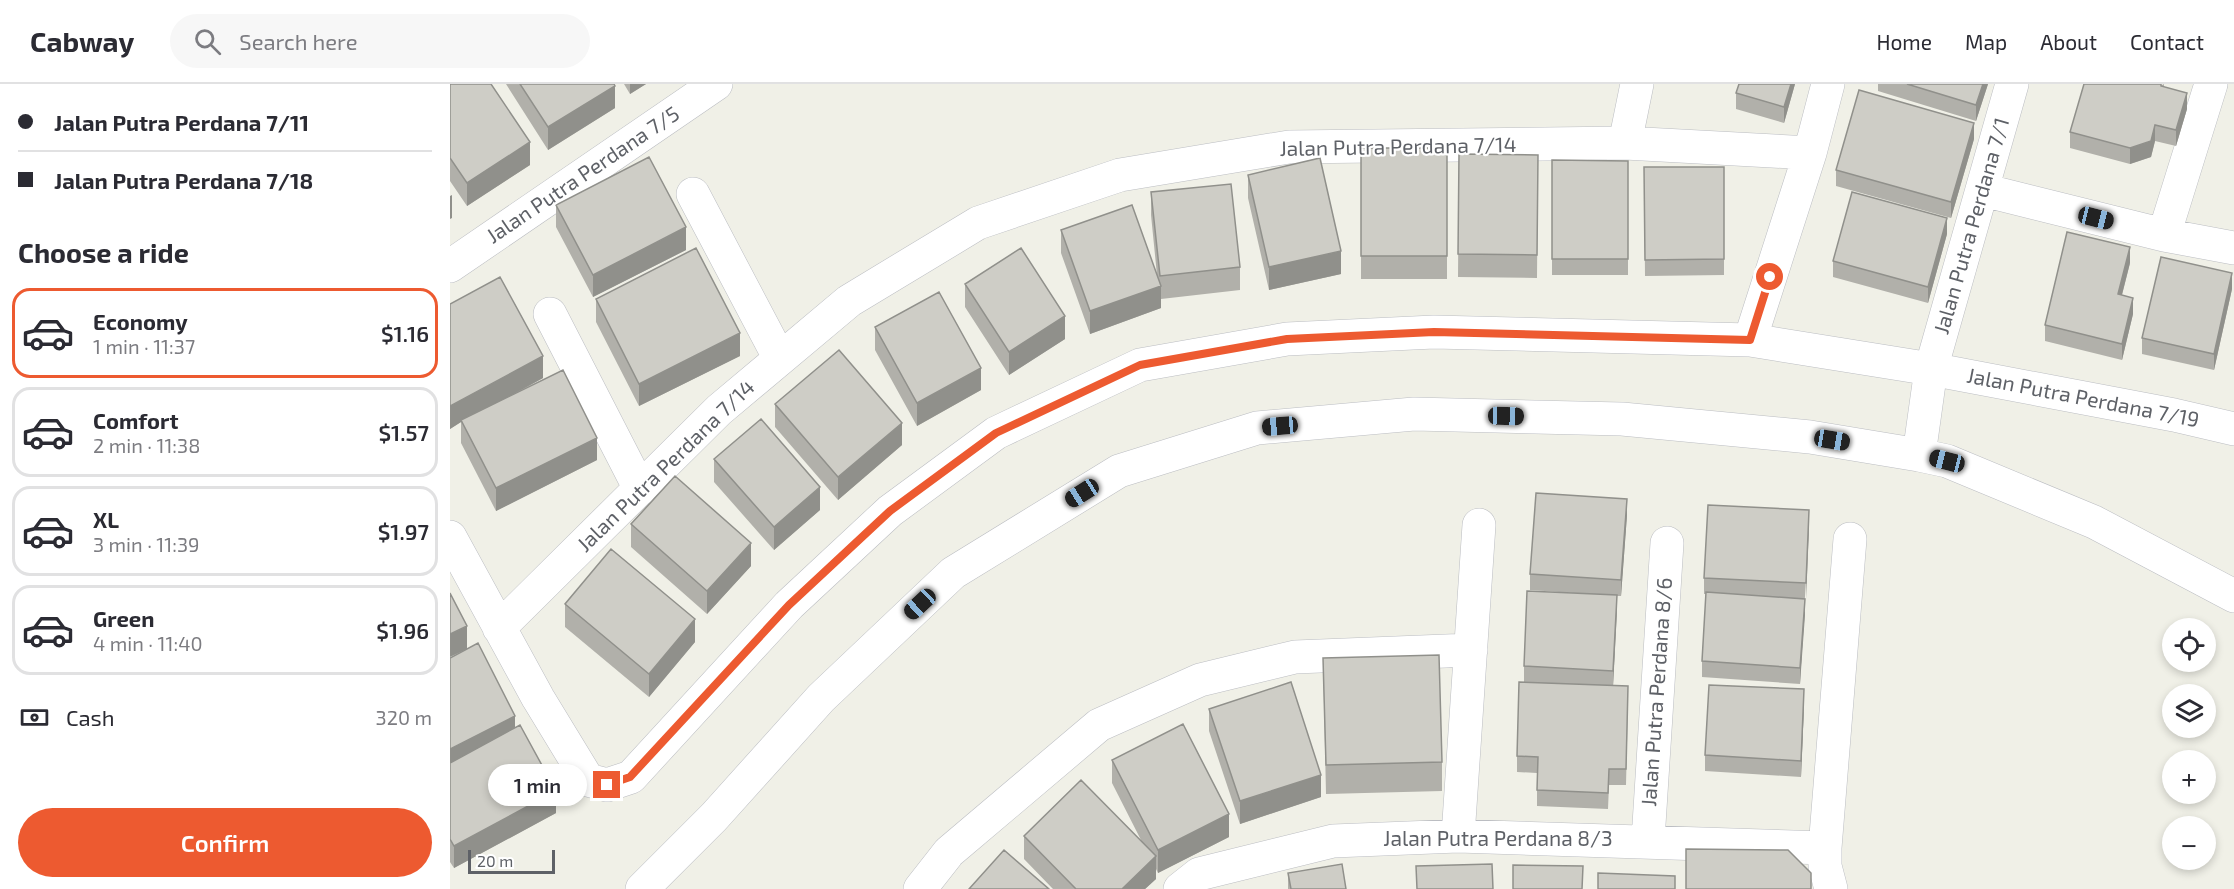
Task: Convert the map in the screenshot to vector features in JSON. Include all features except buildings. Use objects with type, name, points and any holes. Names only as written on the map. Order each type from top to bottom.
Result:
[{"type":"street","name":"Jalan Putra Perdana 7/5","points":[[450,266],[716,84]]},
{"type":"street","points":[[1625,143],[1637,84]]},
{"type":"street","points":[[1750,340],[1810,153],[1828,84]]},
{"type":"street","name":"Jalan Putra Perdana 7/1","points":[[1919,455],[1931,369],[2012,84]]},
{"type":"street","points":[[2164,235],[2211,84]]},
{"type":"street","name":"Jalan Putra Perdana 7/14","points":[[499,628],[719,410],[849,301],[978,223],[1120,175],[1289,147],[1625,143],[1810,153]]},
{"type":"street","points":[[1983,190],[2164,235],[2234,248]]},
{"type":"street","points":[[693,194],[780,359]]},
{"type":"street","points":[[550,314],[640,489]]},
{"type":"street","name":"Jalan Putra Perdana 7/19","points":[[499,628],[588,780],[607,785],[630,777],[789,605],[890,511],[996,433],[1140,365],[1287,339],[1434,332],[1750,340],[1931,369],[2174,415],[2234,429]]},
{"type":"street","points":[[642,889],[714,817],[821,698],[953,573],[1119,471],[1257,428],[1414,414],[1622,419],[1810,437],[1919,455],[1947,461],[2094,522],[2234,596]]},
{"type":"street","points":[[1458,836],[1479,525]]},
{"type":"street","points":[[450,537],[499,628]]},
{"type":"street","points":[[1831,889],[1825,866],[1825,848],[1850,539]]},
{"type":"street","name":"Jalan Putra Perdana 8/6","points":[[1648,840],[1667,543]]},
{"type":"street","points":[[920,889],[949,852],[1099,725],[1200,680],[1295,657],[1471,650]]},
{"type":"street","name":"Jalan Putra Perdana 8/3","points":[[1180,889],[1199,874],[1333,841],[1458,836],[1648,840],[1825,848]]},
{"type":"route","points":[[607,785],[630,777],[789,605],[890,511],[996,433],[1140,365],[1287,339],[1434,332],[1750,340],[1770,277]]}]
